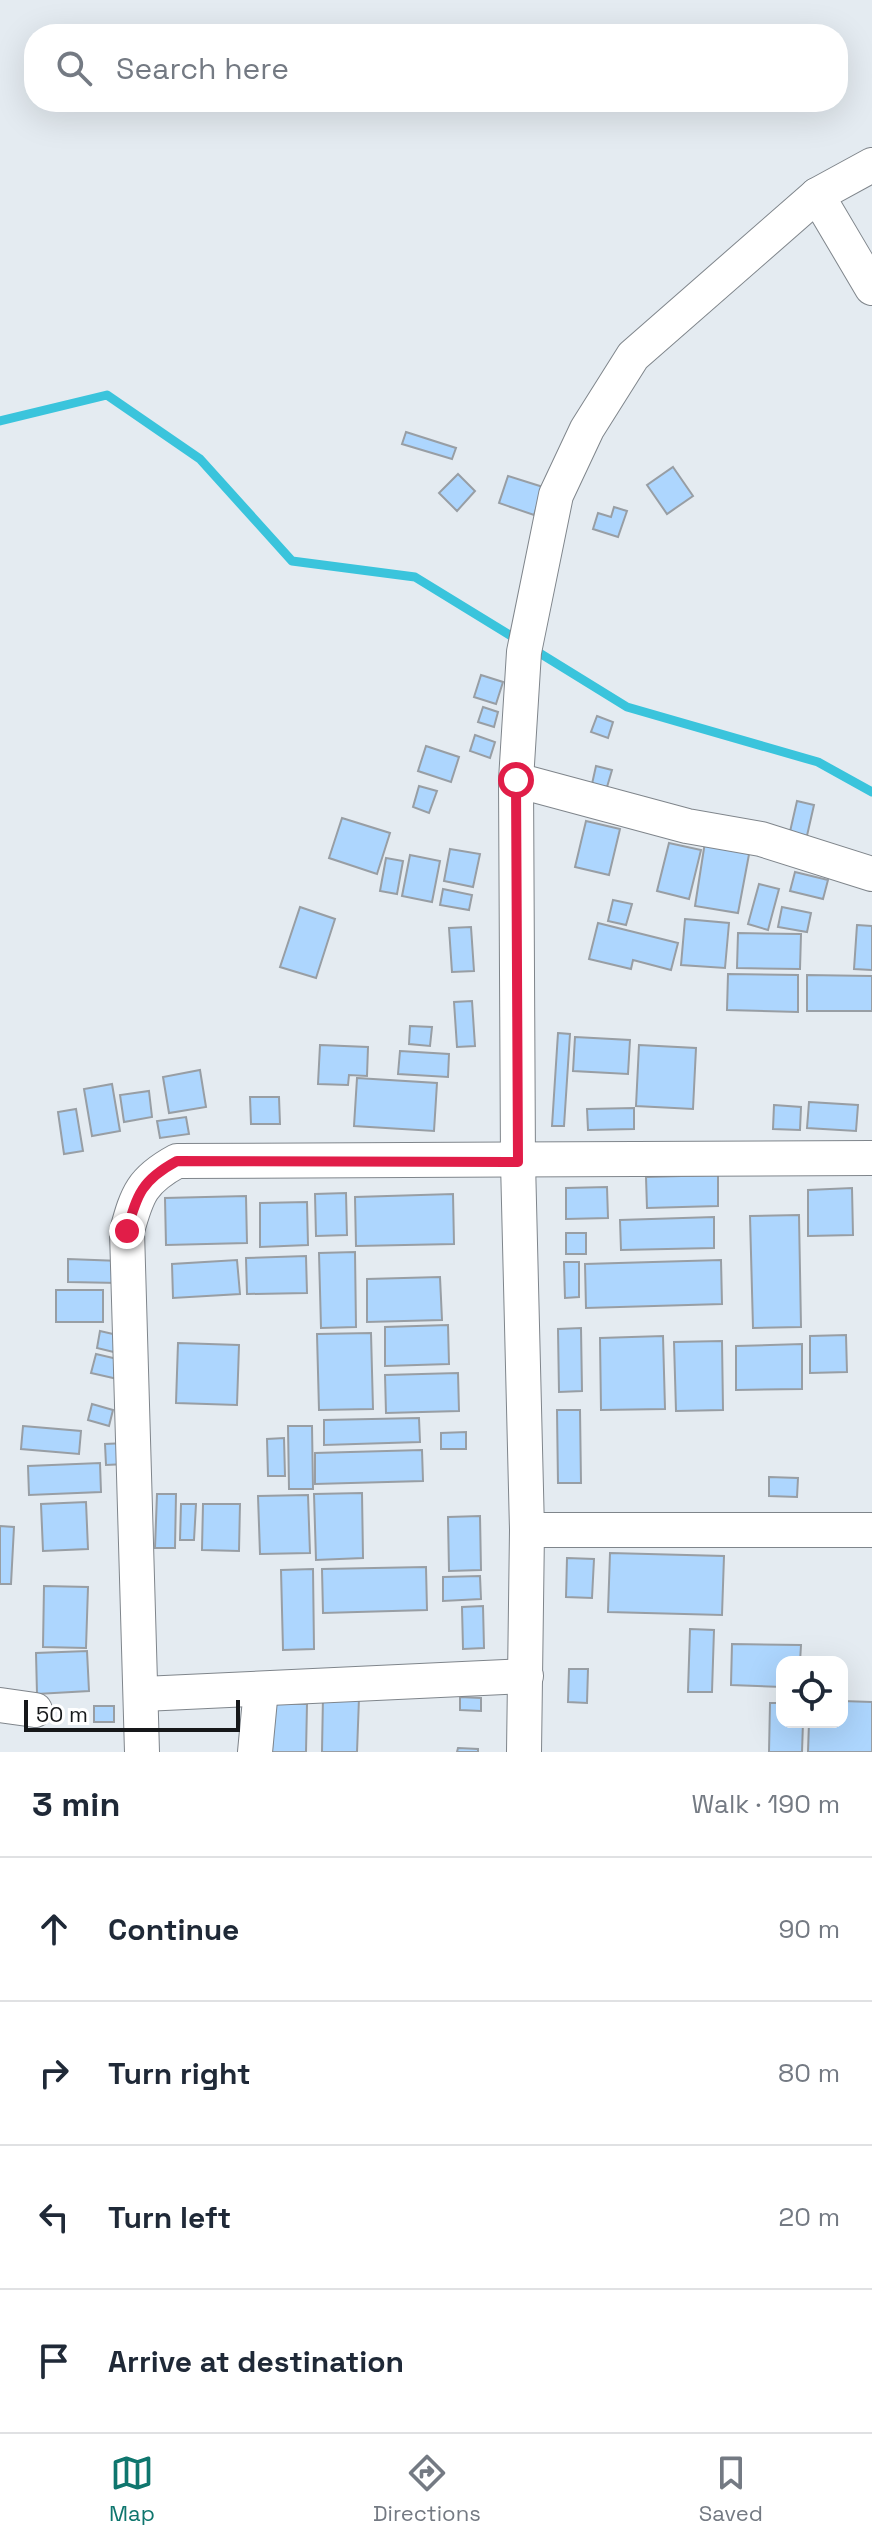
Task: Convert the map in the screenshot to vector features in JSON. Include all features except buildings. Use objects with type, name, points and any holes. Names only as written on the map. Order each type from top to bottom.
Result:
[{"type":"street","points":[[524,1752],[527,1530],[518,1162],[516,780],[527,640],[556,495],[587,429],[633,356],[817,195],[872,165]]},
{"type":"street","points":[[817,195],[872,288]]},
{"type":"street","points":[[516,780],[687,826],[761,839],[872,874]]},
{"type":"street","points":[[142,1752],[143,1694],[127,1231],[136,1200],[152,1175],[177,1161],[518,1162],[872,1158]]},
{"type":"street","points":[[527,1530],[872,1530]]},
{"type":"street","points":[[143,1694],[526,1676]]},
{"type":"street","points":[[255,1752],[261,1689]]},
{"type":"street","points":[[0,1705],[35,1710]]},
{"type":"waterway","points":[[0,421],[107,395],[200,459],[292,561],[415,577],[521,642]]},
{"type":"waterway","points":[[533,649],[627,707],[818,762],[872,792]]},
{"type":"route","points":[[127,1231],[136,1200],[152,1175],[177,1161],[518,1162],[516,780]]}]
